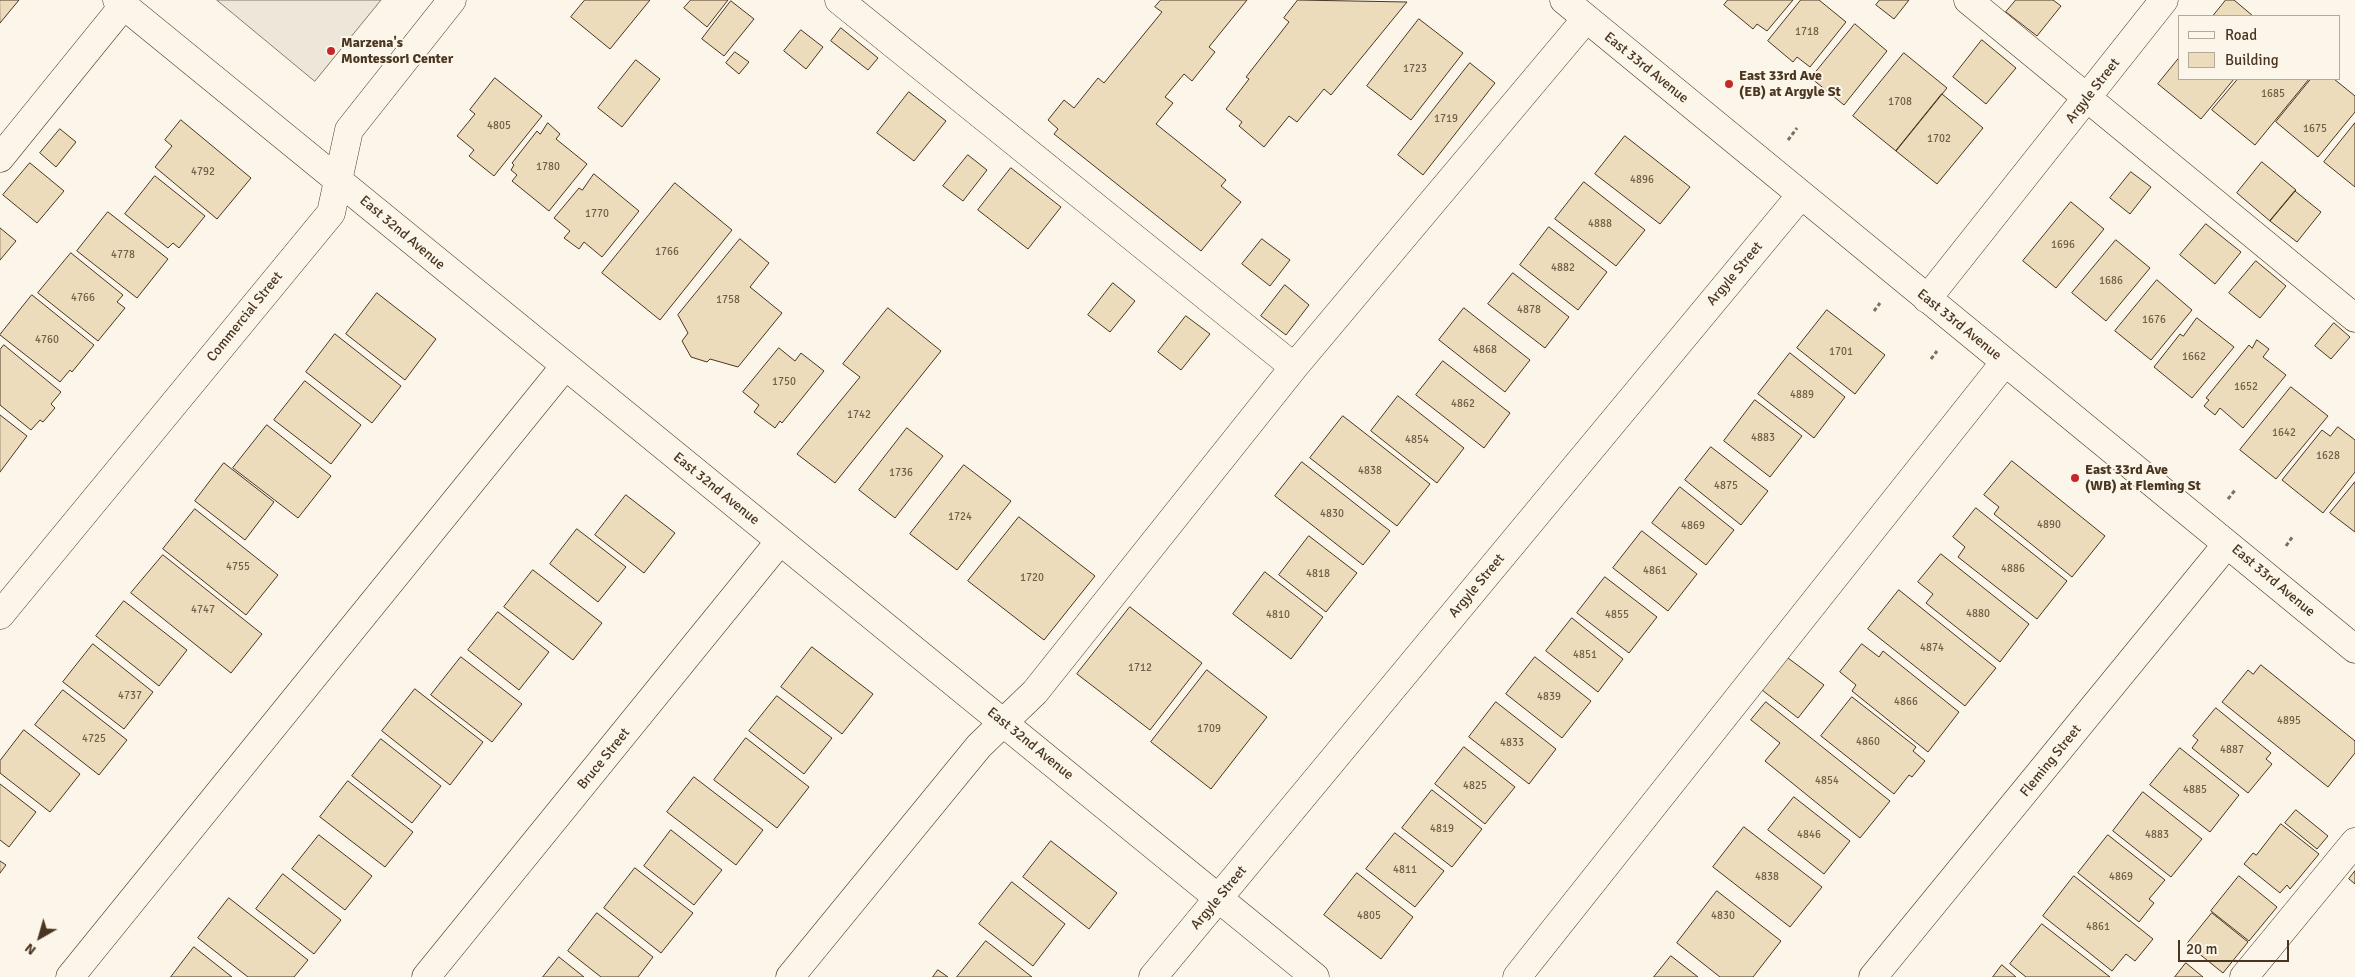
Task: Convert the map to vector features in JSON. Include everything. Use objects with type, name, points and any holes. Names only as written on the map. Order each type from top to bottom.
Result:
[{"type":"street","name":"Commercial Street","points":[[0,615],[331,214],[349,130],[452,0]]},
{"type":"street","points":[[839,0],[1294,367]]},
{"type":"street","name":"East 33rd Avenue","points":[[1564,0],[2355,650]]},
{"type":"street","points":[[1968,0],[2355,318]]},
{"type":"street","name":"Argyle Street","points":[[1928,298],[2164,0]]},
{"type":"street","name":"East 32nd Avenue","points":[[121,3],[302,152],[338,178],[371,208],[1315,977]]},
{"type":"street","points":[[0,158],[121,3]]},
{"type":"street","points":[[790,977],[979,746],[1035,692],[1294,367],[1586,19]]},
{"type":"street","name":"Argyle Street","points":[[1153,977],[1801,195]]},
{"type":"street","points":[[1517,977],[2005,362]]},
{"type":"street","points":[[70,977],[565,366]]},
{"type":"street","name":"Bruce Street","points":[[426,977],[780,541]]},
{"type":"street","name":"Fleming Street","points":[[1873,977],[2227,544]]},
{"type":"street","points":[[2244,977],[2355,842]]},
{"type":"path","points":[[1788,140],[1796,128]]},
{"type":"path","points":[[1874,311],[1880,303]]},
{"type":"path","points":[[1931,359],[1938,350]]},
{"type":"path","points":[[2228,499],[2236,489]]},
{"type":"path","points":[[2286,546],[2293,536]]},
{"type":"shaded area","name":"Marzena's Montessori Center","points":[[217,0],[381,0],[315,81]]},
{"type":"building","points":[[0,0],[19,0],[0,23]]},
{"type":"building","points":[[585,0],[650,0],[610,49],[571,17]]},
{"type":"building","points":[[691,0],[728,0],[707,27],[684,8]]},
{"type":"building","points":[[1161,0],[1247,0],[1209,47],[1215,52],[1192,81],[1184,74],[1165,97],[1173,103],[1156,124],[1226,180],[1221,186],[1241,202],[1201,251],[1054,134],[1058,129],[1048,120],[1064,100],[1074,108],[1098,78],[1104,83],[1162,12],[1155,7]]},
{"type":"building","points":[[1298,0],[1407,2],[1331,95],[1324,89],[1297,122],[1289,116],[1264,147],[1239,126],[1242,122],[1226,109],[1249,79],[1246,77],[1289,22],[1284,18]]},
{"type":"building","points":[[1728,0],[1793,0],[1767,31],[1757,24],[1753,29],[1724,5]]},
{"type":"building","points":[[1801,0],[1819,0],[1846,22],[1810,67],[1797,57],[1793,62],[1768,41]]},
{"type":"building","points":[[1880,0],[1909,0],[1894,19],[1876,5]]},
{"type":"building","points":[[2016,0],[2053,0],[2061,6],[2037,36],[2006,12]]},
{"type":"building","points":[[2226,0],[2234,0],[2252,15],[2214,15]]},
{"type":"building","points":[[731,1],[754,19],[724,56],[702,39]]},
{"type":"building","points":[[1419,19],[1463,53],[1411,120],[1367,86]]},
{"type":"building","points":[[1855,24],[1887,51],[1844,105],[1811,78]]},
{"type":"building","points":[[841,28],[878,58],[868,70],[831,41]]},
{"type":"building","points":[[801,30],[823,47],[806,69],[784,51]]},
{"type":"building","points":[[1982,40],[2016,68],[1986,104],[1953,77]]},
{"type":"building","points":[[735,52],[749,62],[739,74],[726,63]]},
{"type":"building","points":[[1904,53],[1947,88],[1896,151],[1853,116]]},
{"type":"building","points":[[2178,59],[2178,80],[2233,80],[2201,119],[2158,84]]},
{"type":"building","points":[[636,60],[660,79],[622,127],[598,108]]},
{"type":"building","points":[[1470,63],[1495,83],[1423,175],[1398,155]]},
{"type":"building","points":[[495,78],[542,116],[494,176],[469,156],[474,150],[457,136],[475,114],[470,110]]},
{"type":"building","points":[[2237,80],[2308,80],[2255,145],[2212,110]]},
{"type":"building","points":[[2310,80],[2335,80],[2355,96],[2355,112],[2318,157],[2276,122]]},
{"type":"building","points":[[909,92],[946,121],[914,161],[877,133]]},
{"type":"building","points":[[1942,94],[1983,128],[1937,184],[1896,151]]},
{"type":"building","points":[[181,120],[251,178],[217,219],[155,167],[172,146],[165,140]]},
{"type":"building","points":[[548,123],[560,134],[556,139],[587,164],[549,211],[512,181],[517,175],[511,170],[514,165],[512,163],[537,131],[540,134]]},
{"type":"building","points":[[2355,123],[2355,187],[2324,162]]},
{"type":"building","points":[[60,129],[76,142],[56,167],[40,153]]},
{"type":"building","points":[[1625,136],[1690,187],[1660,224],[1595,174]]},
{"type":"building","points":[[968,155],[987,170],[963,201],[943,186]]},
{"type":"building","points":[[2262,162],[2296,190],[2270,221],[2237,193]]},
{"type":"building","points":[[30,163],[64,191],[37,223],[3,195]]},
{"type":"building","points":[[1011,168],[1061,207],[1028,249],[978,210]]},
{"type":"building","points":[[2131,172],[2151,187],[2130,214],[2110,198]]},
{"type":"building","points":[[594,174],[639,211],[602,257],[584,242],[579,249],[564,238],[570,231],[554,218],[579,188],[582,190]]},
{"type":"building","points":[[155,176],[205,216],[179,248],[173,243],[168,248],[125,214]]},
{"type":"building","points":[[1584,182],[1645,230],[1616,266],[1555,219]]},
{"type":"building","points":[[675,183],[732,230],[660,320],[602,273]]},
{"type":"building","points":[[2295,191],[2321,212],[2297,242],[2270,221]]},
{"type":"building","points":[[2071,202],[2104,229],[2056,288],[2023,261]]},
{"type":"building","points":[[108,212],[168,259],[137,298],[77,251]]},
{"type":"building","points":[[2206,224],[2241,252],[2215,284],[2180,255]]},
{"type":"building","points":[[1549,227],[1607,272],[1578,310],[1520,265]]},
{"type":"building","points":[[0,228],[16,241],[0,260]]},
{"type":"building","points":[[740,239],[769,263],[750,287],[782,313],[738,367],[710,359],[707,362],[691,357],[682,341],[688,333],[678,315]]},
{"type":"building","points":[[1262,239],[1290,260],[1270,286],[1242,264]]},
{"type":"building","points":[[2116,240],[2150,268],[2106,321],[2072,293]]},
{"type":"building","points":[[71,253],[123,295],[117,302],[125,308],[98,341],[38,293]]},
{"type":"building","points":[[2256,261],[2286,286],[2260,318],[2229,293]]},
{"type":"building","points":[[1513,273],[1569,317],[1545,348],[1488,304]]},
{"type":"building","points":[[2157,280],[2192,310],[2151,360],[2115,331]]},
{"type":"building","points":[[1113,283],[1135,301],[1110,332],[1088,315]]},
{"type":"building","points":[[1285,285],[1309,305],[1286,335],[1261,316]]},
{"type":"building","points":[[377,293],[436,339],[405,380],[346,334]]},
{"type":"building","points":[[32,295],[94,345],[72,372],[70,370],[60,382],[0,335]]},
{"type":"building","points":[[888,308],[941,351],[835,483],[797,454],[860,377],[843,364]]},
{"type":"building","points":[[1464,308],[1530,360],[1505,392],[1439,340]]},
{"type":"building","points":[[1827,310],[1885,355],[1855,394],[1797,348]]},
{"type":"building","points":[[1186,316],[1210,334],[1181,370],[1158,352]]},
{"type":"building","points":[[2197,318],[2234,347],[2192,398],[2154,367],[2180,334],[2183,336]]},
{"type":"building","points":[[2334,323],[2350,337],[2331,359],[2315,346]]},
{"type":"building","points":[[335,334],[401,386],[372,423],[306,372]]},
{"type":"building","points":[[2257,340],[2269,349],[2263,357],[2286,375],[2243,428],[2220,408],[2215,415],[2204,406],[2209,400],[2206,398],[2249,345],[2252,348]]},
{"type":"building","points":[[4,345],[61,392],[51,404],[55,408],[43,422],[40,420],[31,430],[0,405],[0,350]]},
{"type":"building","points":[[779,348],[795,361],[801,353],[824,371],[782,423],[780,421],[775,428],[754,412],[759,405],[743,392]]},
{"type":"building","points":[[1790,353],[1845,397],[1814,438],[1758,394]]},
{"type":"building","points":[[1443,361],[1510,413],[1484,448],[1416,395]]},
{"type":"building","points":[[305,381],[361,425],[331,464],[274,420]]},
{"type":"building","points":[[2291,387],[2328,416],[2276,479],[2240,450]]},
{"type":"building","points":[[1398,396],[1464,448],[1437,483],[1371,431]]},
{"type":"building","points":[[1755,400],[1802,436],[1770,477],[1724,441]]},
{"type":"building","points":[[0,415],[27,436],[0,472]]},
{"type":"building","points":[[1343,416],[1430,484],[1397,526],[1310,458]]},
{"type":"building","points":[[267,425],[331,476],[298,518],[233,468]]},
{"type":"building","points":[[2338,427],[2355,440],[2355,472],[2323,513],[2282,480],[2322,430],[2330,436]]},
{"type":"building","points":[[907,428],[943,456],[895,518],[859,490]]},
{"type":"building","points":[[1711,447],[1768,491],[1741,525],[1685,480]]},
{"type":"building","points":[[2012,461],[2105,536],[2072,577],[1994,514],[1999,507],[1984,495]]},
{"type":"building","points":[[1302,462],[1390,531],[1363,565],[1275,496]]},
{"type":"building","points":[[224,463],[274,502],[245,540],[195,501]]},
{"type":"building","points":[[964,465],[1011,501],[957,570],[910,534]]},
{"type":"building","points":[[2355,482],[2355,532],[2330,513]]},
{"type":"building","points":[[1680,487],[1734,530],[1706,565],[1652,523]]},
{"type":"building","points":[[626,495],[675,533],[644,573],[595,535]]},
{"type":"building","points":[[1976,508],[2067,581],[2037,619],[1958,557],[1965,547],[1953,537]]},
{"type":"building","points":[[195,509],[278,575],[246,615],[163,549]]},
{"type":"building","points":[[1019,517],[1095,576],[1044,640],[968,581]]},
{"type":"building","points":[[577,529],[626,567],[598,602],[550,564]]},
{"type":"building","points":[[1642,531],[1697,574],[1668,611],[1613,568]]},
{"type":"building","points":[[1309,536],[1357,573],[1326,612],[1279,575]]},
{"type":"building","points":[[1941,554],[2029,624],[2000,662],[1926,603],[1933,594],[1918,582]]},
{"type":"building","points":[[163,555],[262,634],[231,673],[131,593]]},
{"type":"building","points":[[533,570],[602,623],[573,660],[504,607]]},
{"type":"building","points":[[1265,572],[1323,617],[1291,659],[1233,614]]},
{"type":"building","points":[[1605,577],[1657,617],[1629,653],[1577,613]]},
{"type":"building","points":[[1899,590],[1996,668],[1965,706],[1868,629]]},
{"type":"building","points":[[124,601],[187,650],[159,686],[96,636]]},
{"type":"building","points":[[1130,607],[1202,663],[1150,730],[1077,674]]},
{"type":"building","points":[[498,612],[549,652],[519,690],[468,650]]},
{"type":"building","points":[[1572,618],[1623,659],[1598,692],[1546,651]]},
{"type":"building","points":[[93,644],[153,692],[124,729],[63,682]]},
{"type":"building","points":[[1862,644],[1879,657],[1883,651],[1959,712],[1928,752],[1852,691],[1856,685],[1840,672]]},
{"type":"building","points":[[812,647],[873,694],[842,734],[781,687]]},
{"type":"building","points":[[461,657],[522,704],[492,742],[431,695]]},
{"type":"building","points":[[1535,657],[1591,701],[1562,738],[1506,694]]},
{"type":"building","points":[[1788,658],[1824,685],[1798,718],[1762,690]]},
{"type":"building","points":[[2261,665],[2355,741],[2355,753],[2328,787],[2222,702],[2248,670],[2253,674]]},
{"type":"building","points":[[1207,670],[1267,717],[1211,789],[1151,742]]},
{"type":"building","points":[[415,689],[483,742],[450,785],[382,731]]},
{"type":"building","points":[[63,690],[127,740],[99,775],[35,725]]},
{"type":"building","points":[[777,696],[832,738],[804,774],[749,731]]},
{"type":"building","points":[[1852,697],[1916,747],[1913,751],[1925,761],[1912,777],[1909,775],[1894,794],[1821,736]]},
{"type":"building","points":[[1496,702],[1556,749],[1529,784],[1469,737]]},
{"type":"building","points":[[1766,702],[1890,801],[1860,838],[1765,761],[1780,743],[1751,720]]},
{"type":"building","points":[[2216,708],[2271,753],[2266,759],[2272,764],[2248,793],[2192,748],[2198,740],[2193,736]]},
{"type":"building","points":[[24,730],[80,774],[50,812],[0,773],[0,761]]},
{"type":"building","points":[[746,738],[809,787],[777,828],[714,780]]},
{"type":"building","points":[[381,739],[441,786],[412,823],[352,776]]},
{"type":"building","points":[[1464,747],[1515,787],[1485,824],[1435,784]]},
{"type":"building","points":[[2180,748],[2239,795],[2210,832],[2150,785]]},
{"type":"building","points":[[694,777],[763,830],[736,865],[667,812]]},
{"type":"building","points":[[348,781],[413,832],[385,867],[320,817]]},
{"type":"building","points":[[0,784],[36,812],[9,847],[0,840]]},
{"type":"building","points":[[1432,790],[1482,829],[1452,867],[1402,828]]},
{"type":"building","points":[[2143,792],[2202,839],[2171,877],[2113,831]]},
{"type":"building","points":[[1794,797],[1850,841],[1824,874],[1768,830]]},
{"type":"building","points":[[2296,810],[2328,836],[2317,849],[2285,823]]},
{"type":"building","points":[[2281,824],[2319,854],[2290,889],[2287,885],[2280,893],[2244,864],[2253,853],[2256,855]]},
{"type":"building","points":[[1744,827],[1822,887],[1790,927],[1713,867]]},
{"type":"building","points":[[671,830],[722,870],[694,905],[644,866]]},
{"type":"building","points":[[1395,833],[1444,871],[1415,907],[1366,869]]},
{"type":"building","points":[[319,835],[372,876],[345,910],[292,869]]},
{"type":"building","points":[[2108,835],[2165,880],[2149,899],[2154,903],[2139,922],[2078,873]]},
{"type":"building","points":[[1051,841],[1117,893],[1089,929],[1023,877]]},
{"type":"building","points":[[0,861],[6,865],[0,873]]},
{"type":"building","points":[[635,868],[693,913],[661,953],[604,908]]},
{"type":"building","points":[[2355,871],[2355,884],[2349,879]]},
{"type":"building","points":[[1357,873],[1413,917],[1381,959],[1324,915]]},
{"type":"building","points":[[283,874],[341,920],[314,954],[256,909]]},
{"type":"building","points":[[2074,876],[2153,939],[2135,961],[2126,954],[2112,971],[2043,916]]},
{"type":"building","points":[[2239,876],[2277,907],[2249,941],[2211,911]]},
{"type":"building","points":[[1012,882],[1065,924],[1033,966],[979,924]]},
{"type":"building","points":[[1717,891],[1781,941],[1753,977],[1720,977],[1677,943]]},
{"type":"building","points":[[229,898],[308,960],[294,977],[248,977],[198,938]]},
{"type":"building","points":[[597,913],[653,957],[638,977],[601,977],[568,951]]},
{"type":"building","points":[[2212,913],[2248,942],[2223,973],[2187,944]]},
{"type":"building","points":[[2042,924],[2110,977],[2026,977],[2010,964]]},
{"type":"building","points":[[986,941],[1032,977],[957,977]]},
{"type":"building","points":[[194,947],[232,977],[171,977]]},
{"type":"building","points":[[1671,956],[1698,977],[1654,977]]},
{"type":"building","points":[[559,957],[584,977],[543,977]]},
{"type":"building","points":[[2186,963],[2203,977],[2175,977]]},
{"type":"building","points":[[2002,965],[2016,977],[1993,977]]},
{"type":"building","points":[[938,970],[948,977],[933,977]]},
{"type":"place","name":"Marzena's Montessori Center","points":[[331,51]]},
{"type":"place","name":"East 33rd Ave (EB) at Argyle St","points":[[1729,84]]},
{"type":"place","name":"East 33rd Ave (WB) at Fleming St","points":[[2075,478]]}]
